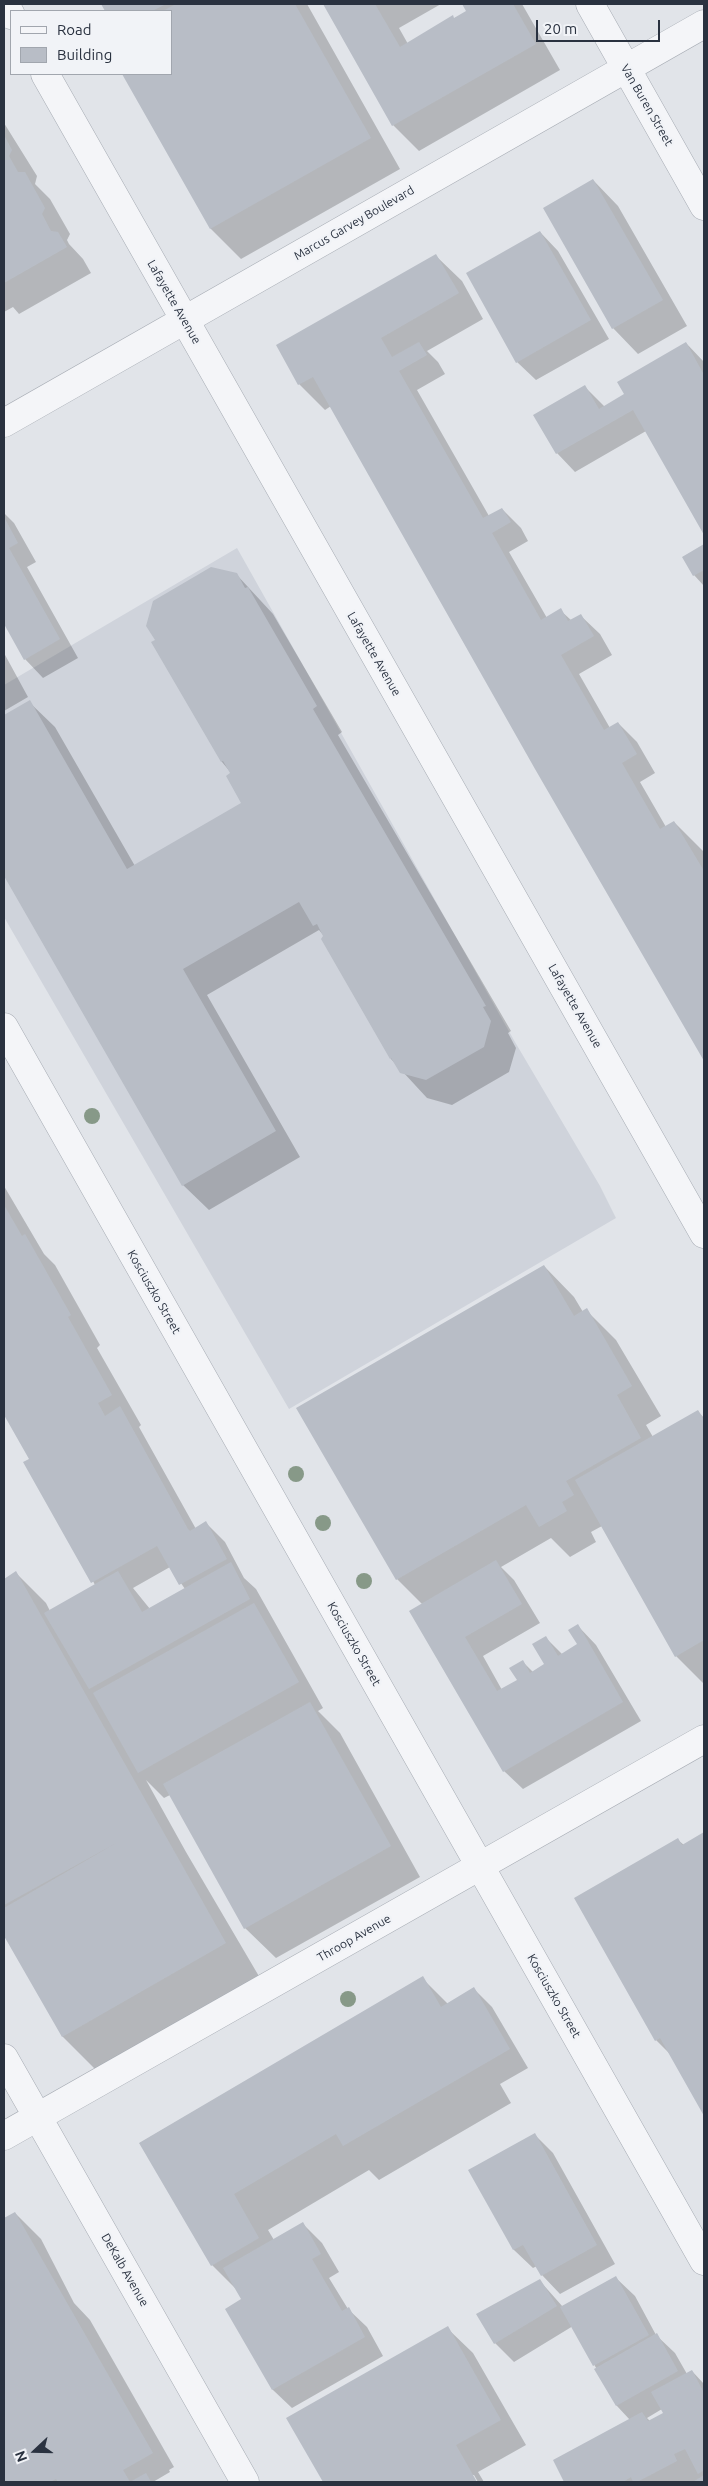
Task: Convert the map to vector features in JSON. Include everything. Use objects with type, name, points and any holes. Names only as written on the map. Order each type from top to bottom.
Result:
[{"type":"street","name":"Van Buren Street","points":[[590,4],[704,206]]},
{"type":"street","name":"Marcus Garvey Boulevard","points":[[4,423],[704,24]]},
{"type":"street","name":"Lafayette Avenue","points":[[46,75],[704,1234]]},
{"type":"street","name":"Kosciuszko Street","points":[[4,1027],[704,2261]]},
{"type":"street","name":"Throop Avenue","points":[[4,2136],[704,1739]]},
{"type":"street","name":"DeKalb Avenue","points":[[4,2058],[245,2482]]},
{"type":"shaded area","points":[[237,548],[515,1042],[600,1186],[616,1218],[289,1409],[4,917],[4,685]]},
{"type":"building","points":[[101,4],[166,4],[154,10],[104,10]]},
{"type":"building","points":[[176,4],[295,4],[371,138],[210,229],[123,75],[172,75],[172,10],[165,10]]},
{"type":"building","points":[[323,4],[375,4],[400,47],[453,15],[454,18],[466,11],[462,4],[513,4],[536,44],[392,126]]},
{"type":"building","points":[[4,135],[12,150],[9,156],[18,172],[25,172],[45,208],[42,214],[51,231],[58,232],[67,247],[4,283]]},
{"type":"building","points":[[593,179],[663,300],[612,329],[543,208]]},
{"type":"building","points":[[540,231],[591,320],[516,363],[466,273]]},
{"type":"building","points":[[436,254],[459,293],[381,338],[392,357],[419,342],[427,355],[399,371],[483,518],[502,508],[511,522],[492,533],[541,620],[561,608],[568,621],[581,614],[594,636],[561,655],[604,730],[618,722],[637,754],[622,763],[660,829],[674,821],[704,871],[704,1061],[535,769],[313,377],[298,385],[276,345]]},
{"type":"building","points":[[686,342],[704,375],[704,535],[633,410],[556,454],[533,415],[585,385],[599,409],[624,394],[617,382]]},
{"type":"building","points":[[4,517],[18,543],[9,548],[60,639],[24,660],[4,624]]},
{"type":"building","points":[[704,544],[704,570],[693,576],[682,557]]},
{"type":"building","points":[[211,567],[237,573],[245,588],[248,587],[317,706],[313,709],[486,1006],[483,1007],[491,1021],[484,1047],[426,1080],[400,1073],[390,1059],[321,939],[323,936],[317,924],[313,926],[299,902],[183,969],[276,1131],[182,1186],[4,876],[4,715],[30,700],[127,869],[241,803],[226,776],[230,773],[223,761],[221,762],[151,642],[155,640],[146,626],[153,601]]},
{"type":"building","points":[[4,1205],[22,1236],[25,1234],[71,1315],[68,1317],[112,1395],[98,1403],[105,1416],[120,1406],[188,1529],[190,1531],[206,1521],[227,1559],[179,1585],[157,1546],[91,1583],[23,1462],[29,1459],[4,1415]]},
{"type":"building","points":[[544,1265],[574,1316],[587,1308],[632,1386],[617,1395],[641,1438],[566,1481],[574,1495],[562,1502],[567,1511],[539,1527],[526,1505],[396,1580],[296,1408]]},
{"type":"building","points":[[698,1410],[704,1420],[704,1640],[675,1657],[575,1480]]},
{"type":"building","points":[[496,1560],[522,1604],[465,1637],[497,1691],[517,1680],[509,1668],[523,1660],[530,1673],[544,1664],[532,1644],[546,1636],[558,1656],[577,1644],[568,1630],[578,1624],[623,1702],[503,1772],[409,1611]]},
{"type":"building","points":[[231,1562],[250,1599],[89,1689],[44,1613],[118,1571],[142,1612]]},
{"type":"building","points":[[16,1571],[226,1943],[62,2037],[4,1936],[4,1908],[118,1842],[4,1905],[4,1579]]},
{"type":"building","points":[[254,1603],[299,1682],[138,1773],[93,1693]]},
{"type":"building","points":[[310,1702],[391,1846],[244,1929],[163,1784]]},
{"type":"building","points":[[704,1832],[704,2116],[660,2038],[655,2041],[574,1898],[678,1838],[682,1845]]},
{"type":"building","points":[[423,1976],[441,2007],[474,1987],[510,2049],[343,2146],[336,2134],[234,2194],[259,2238],[211,2266],[139,2143]]},
{"type":"building","points":[[535,2133],[597,2245],[541,2276],[523,2245],[513,2250],[468,2170]]},
{"type":"building","points":[[15,2212],[153,2453],[123,2470],[130,2482],[58,2482],[56,2479],[50,2482],[4,2482],[4,2218]]},
{"type":"building","points":[[303,2222],[321,2254],[312,2259],[342,2311],[349,2307],[365,2337],[272,2390],[225,2309],[241,2299],[223,2268]]},
{"type":"building","points":[[616,2276],[649,2335],[593,2366],[560,2307]]},
{"type":"building","points":[[540,2279],[557,2306],[494,2344],[476,2314]]},
{"type":"building","points":[[448,2326],[501,2420],[456,2445],[477,2482],[323,2482],[286,2418]]},
{"type":"building","points":[[657,2333],[678,2371],[616,2406],[594,2369]]},
{"type":"building","points":[[692,2370],[704,2393],[704,2470],[698,2474],[685,2449],[674,2454],[677,2461],[637,2482],[633,2482],[631,2477],[623,2482],[564,2482],[553,2460],[642,2412],[648,2421],[663,2413],[651,2392]]},
{"type":"building","points":[[146,2473],[151,2482],[130,2482]]},
{"type":"building","points":[[704,2475],[704,2482],[693,2482]]}]
